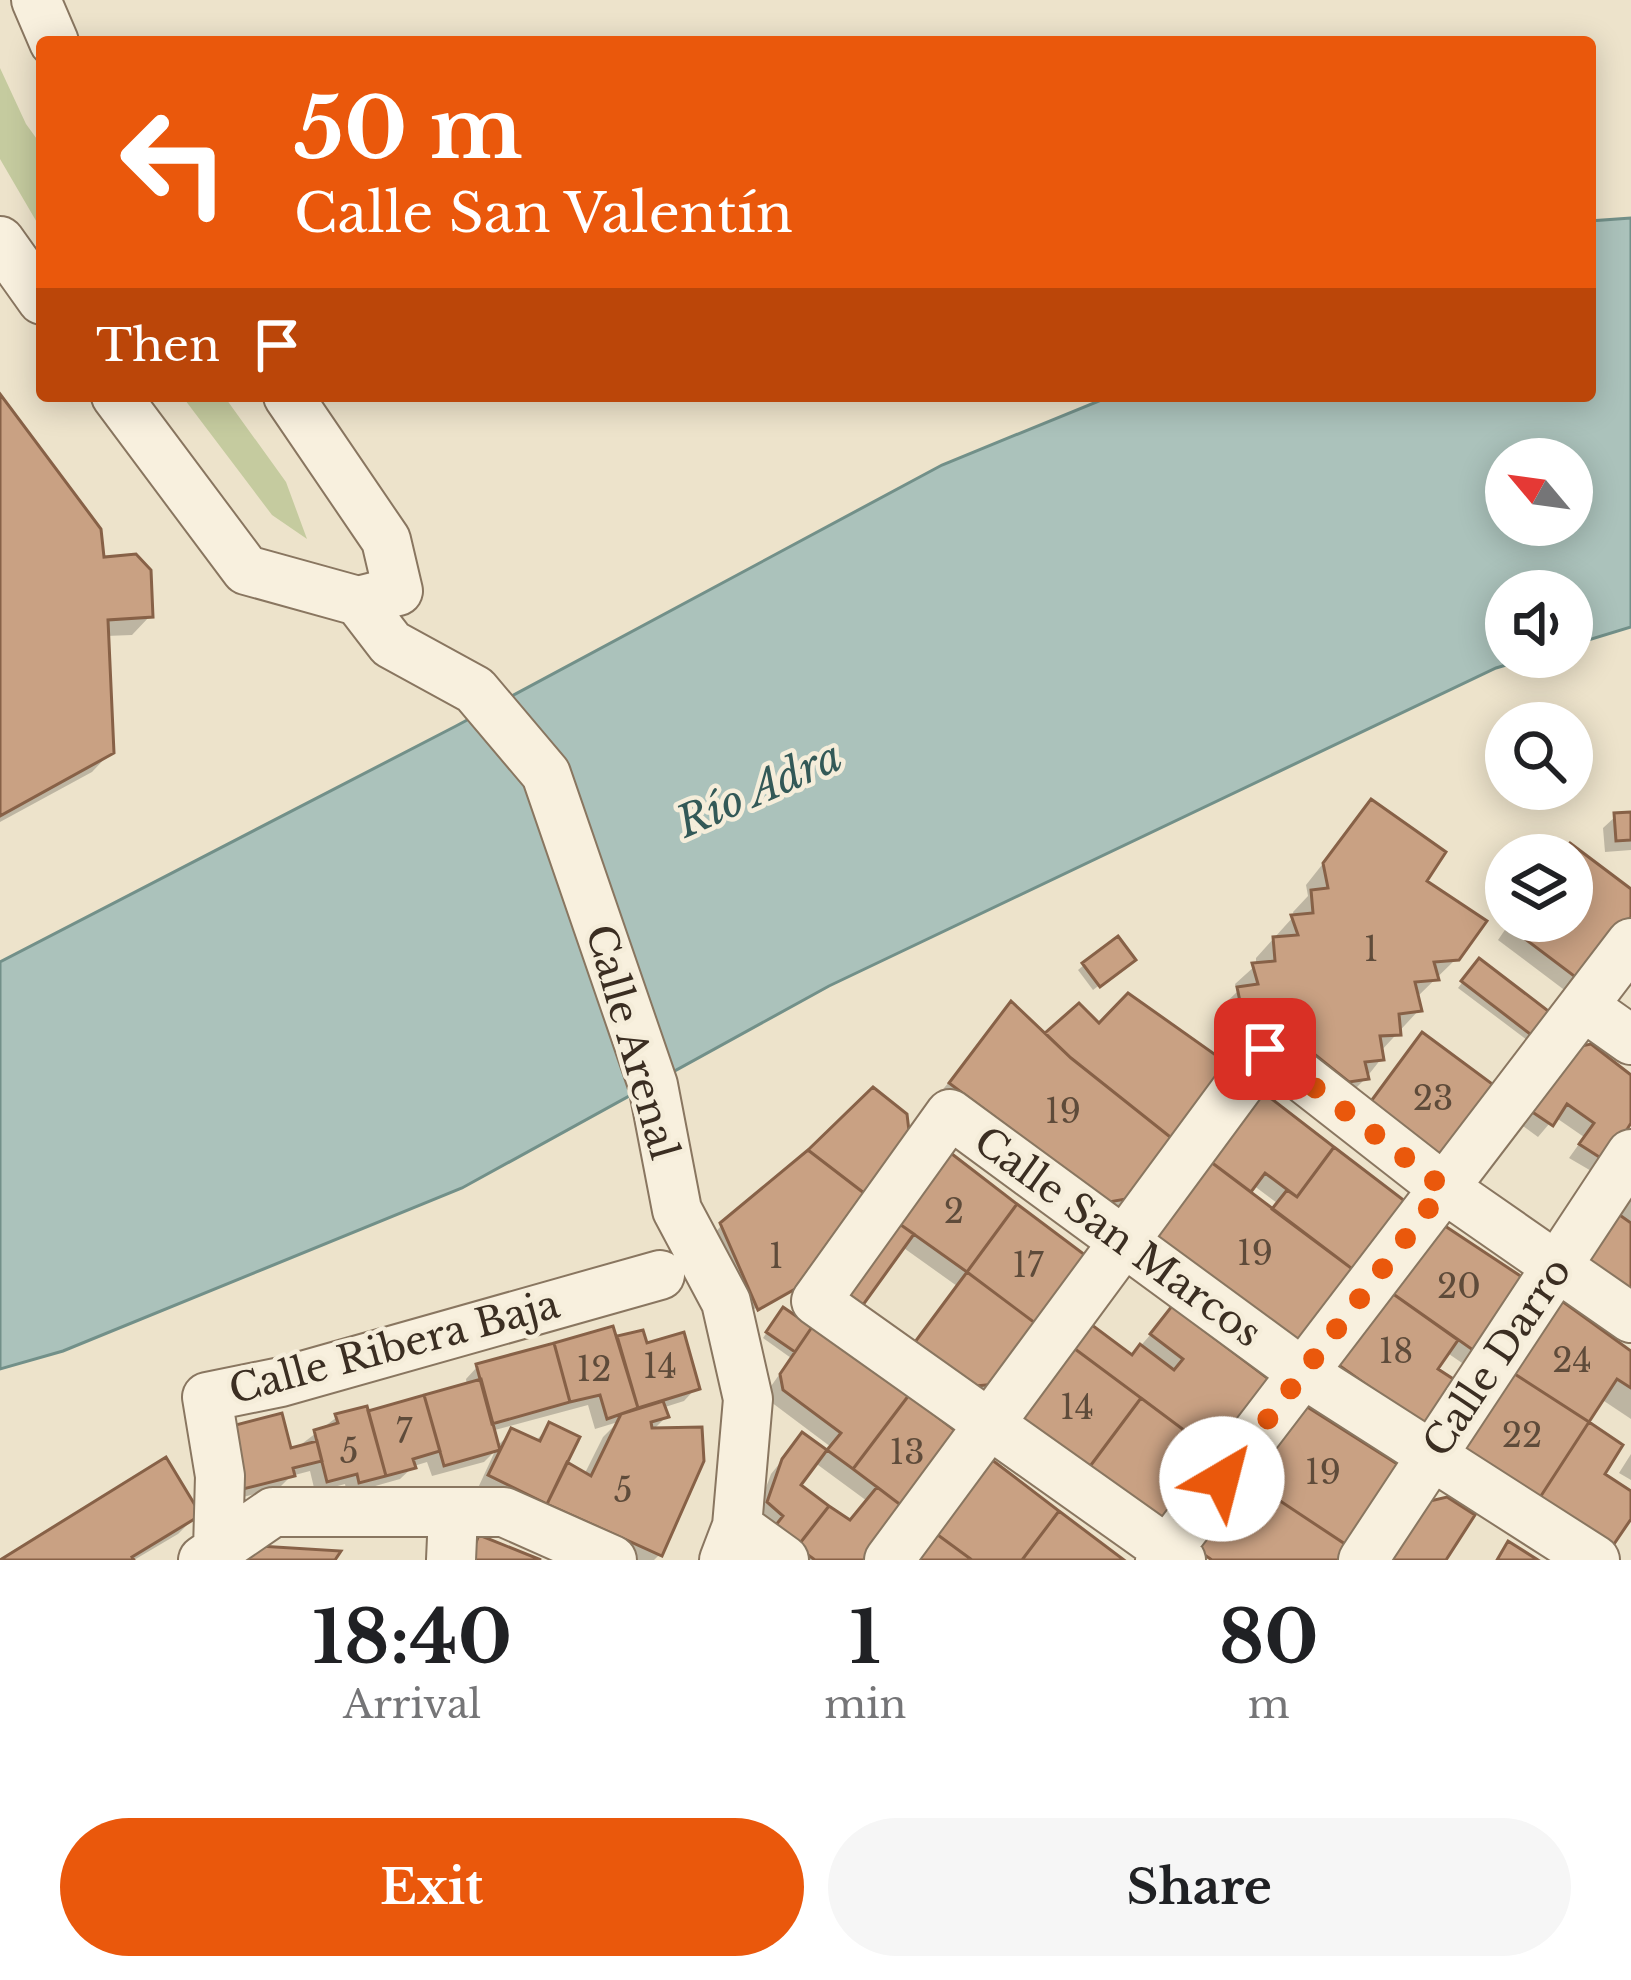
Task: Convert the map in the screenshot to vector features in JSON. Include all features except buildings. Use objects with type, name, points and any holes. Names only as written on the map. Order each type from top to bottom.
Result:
[{"type":"street","points":[[36,0],[51,36]]},
{"type":"street","points":[[0,241],[36,292]]},
{"type":"street","points":[[120,402],[246,570],[358,602],[398,591],[386,540],[292,402]]},
{"type":"street","name":"Calle Arenal","points":[[358,602],[391,644],[475,690],[547,774],[653,1085],[677,1210],[726,1302],[748,1400],[730,1543]]},
{"type":"street","points":[[987,1423],[1170,1557],[1303,1373],[1631,944]]},
{"type":"street","points":[[1583,1006],[1631,1040]]},
{"type":"street","points":[[889,1560],[1265,1049],[1444,1188],[1631,1318]]},
{"type":"street","name":"Calle San Marcos","points":[[987,1423],[816,1301],[950,1114],[1303,1373],[1594,1560]]},
{"type":"street","name":"Calle Darro","points":[[1364,1560],[1631,1154]]},
{"type":"street","name":"Calle Ribera Baja","points":[[211,1555],[220,1476],[207,1397],[280,1382],[661,1275]]},
{"type":"street","points":[[211,1555],[273,1512],[452,1538],[505,1512],[612,1560]]},
{"type":"street","points":[[730,1543],[784,1560]]},
{"type":"street","points":[[1622,1560],[1631,1547]]},
{"type":"green space","points":[[0,68],[36,138],[36,221],[0,159]]},
{"type":"green space","points":[[187,402],[228,402],[286,482],[307,539],[272,515]]},
{"type":"water","name":"Río Adra","points":[[1631,218],[1631,627],[1593,639],[1593,570],[1485,570],[1485,673],[829,986],[462,1188],[63,1351],[0,1369],[0,962],[456,726],[942,465],[1096,402],[1596,402],[1596,221]]},
{"type":"route","points":[[1222,1479],[1444,1188],[1265,1049]]}]
